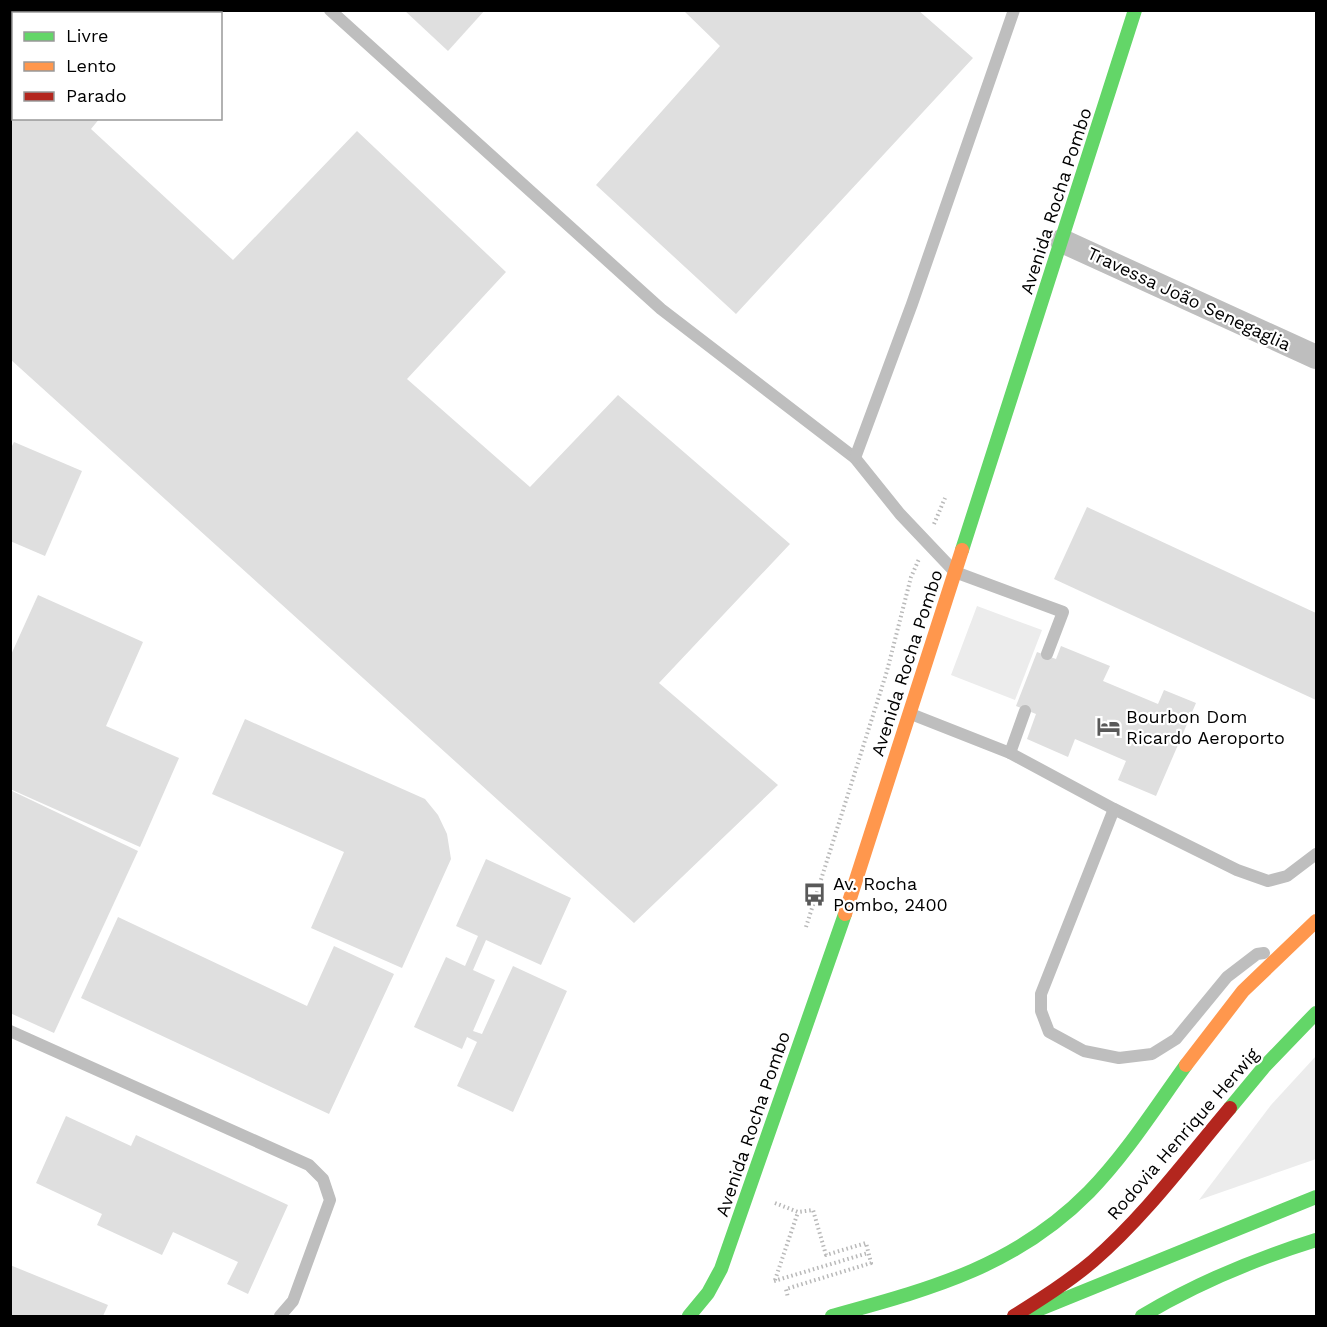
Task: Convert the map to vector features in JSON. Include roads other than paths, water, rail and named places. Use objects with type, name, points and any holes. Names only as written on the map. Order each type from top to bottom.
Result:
[{"type":"main road","name":"Avenida Rocha Pombo","points":[[689,1317],[708,1293],[721,1269],[850,899],[1135,10]]},
{"type":"main road","name":"Rodovia Henrique Herwig","points":[[832,1317],[958,1278],[998,1260],[1034,1239],[1066,1215],[1125,1151],[1220,1018],[1248,984],[1317,921]]},
{"type":"main road","name":"Rodovia Henrique Herwig","points":[[1014,1317],[1066,1284],[1115,1241],[1159,1194],[1282,1045],[1317,1013]]},
{"type":"main road","points":[[1022,1317],[1317,1197]]},
{"type":"main road","points":[[1142,1317],[1178,1294],[1268,1254],[1317,1224]]},
{"type":"main road","points":[[1268,1254],[1317,1240]]},
{"type":"street","name":"Travessa João Senegaglia","points":[[1062,241],[1317,357]]},
{"type":"lane","points":[[330,10],[661,309],[855,458],[900,514],[955,572],[1063,612],[1047,654]]},
{"type":"lane","points":[[855,458],[912,304],[1014,10]]},
{"type":"lane","points":[[1010,753],[1025,711]]},
{"type":"lane","points":[[910,713],[1010,753],[1114,809],[1237,870],[1268,881],[1287,876],[1317,854]]},
{"type":"lane","points":[[1114,809],[1041,994],[1041,1011],[1049,1032],[1084,1051],[1119,1058],[1152,1054],[1176,1039],[1227,977],[1257,954],[1285,948]]},
{"type":"lane","points":[[10,1031],[309,1165],[323,1179],[330,1200],[293,1301],[280,1317]]},
{"type":"place","name":"Bourbon Dom Ricardo Aeroporto","points":[[1108,727]]},
{"type":"place","name":"Av. Rocha Pombo, 2400","points":[[815,894]]}]
